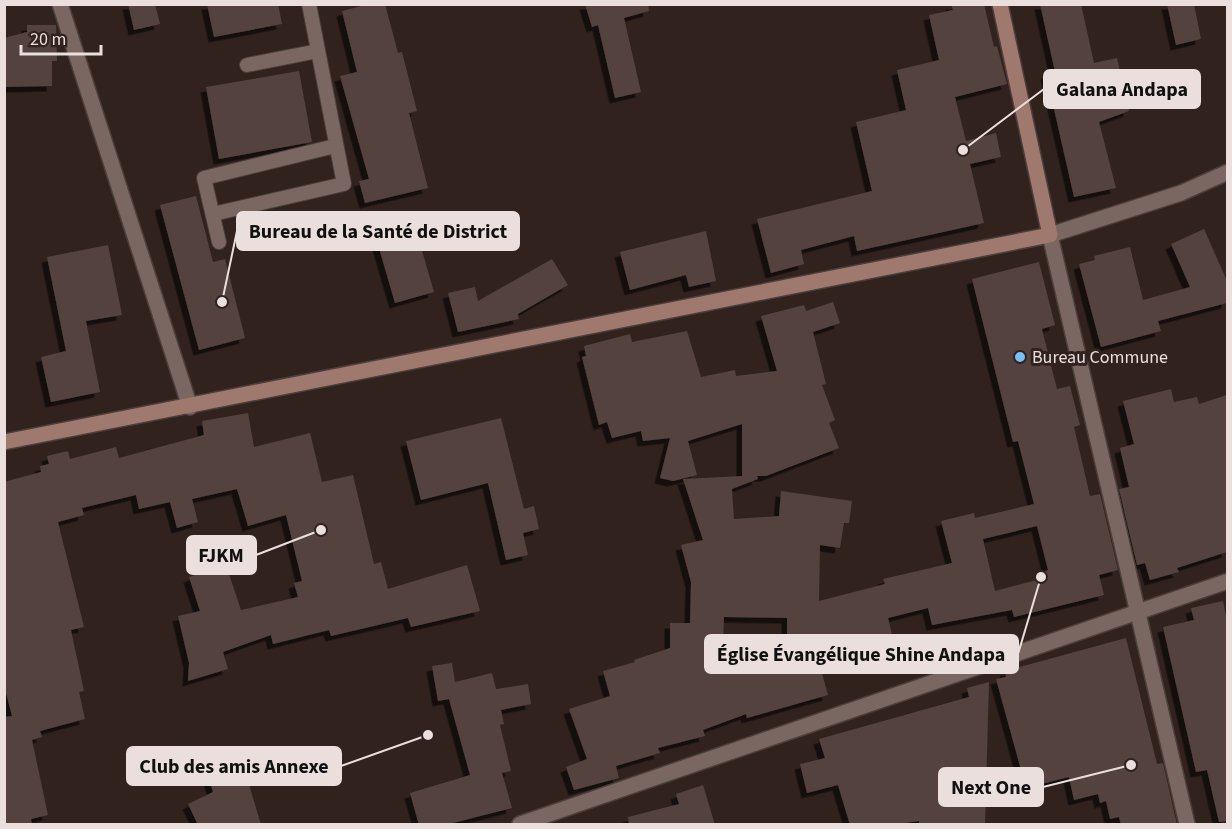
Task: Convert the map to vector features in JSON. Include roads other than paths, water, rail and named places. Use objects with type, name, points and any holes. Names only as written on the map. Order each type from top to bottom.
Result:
[{"type":"street","points":[[60,4],[190,407]]},
{"type":"street","points":[[1000,4],[1136,613],[1187,825]]},
{"type":"street","points":[[4,442],[1050,235],[1181,193],[1227,172]]},
{"type":"street","points":[[520,825],[1227,581]]},
{"type":"lane","points":[[213,214],[344,184],[309,4]]},
{"type":"lane","points":[[247,65],[318,51]]},
{"type":"lane","points":[[219,242],[204,178],[335,146]]},
{"type":"place","name":"Galana Andapa","points":[[963,150]]},
{"type":"place","name":"Bureau de la Santé de District","points":[[222,302]]},
{"type":"place","name":"Bureau Commune","points":[[1020,357]]},
{"type":"place","name":"FJKM","points":[[321,530]]},
{"type":"place","name":"Église Évangélique Shine Andapa","points":[[1041,577]]},
{"type":"place","name":"Club des amis Annexe","points":[[428,735]]},
{"type":"place","name":"Next One","points":[[1131,765]]}]
